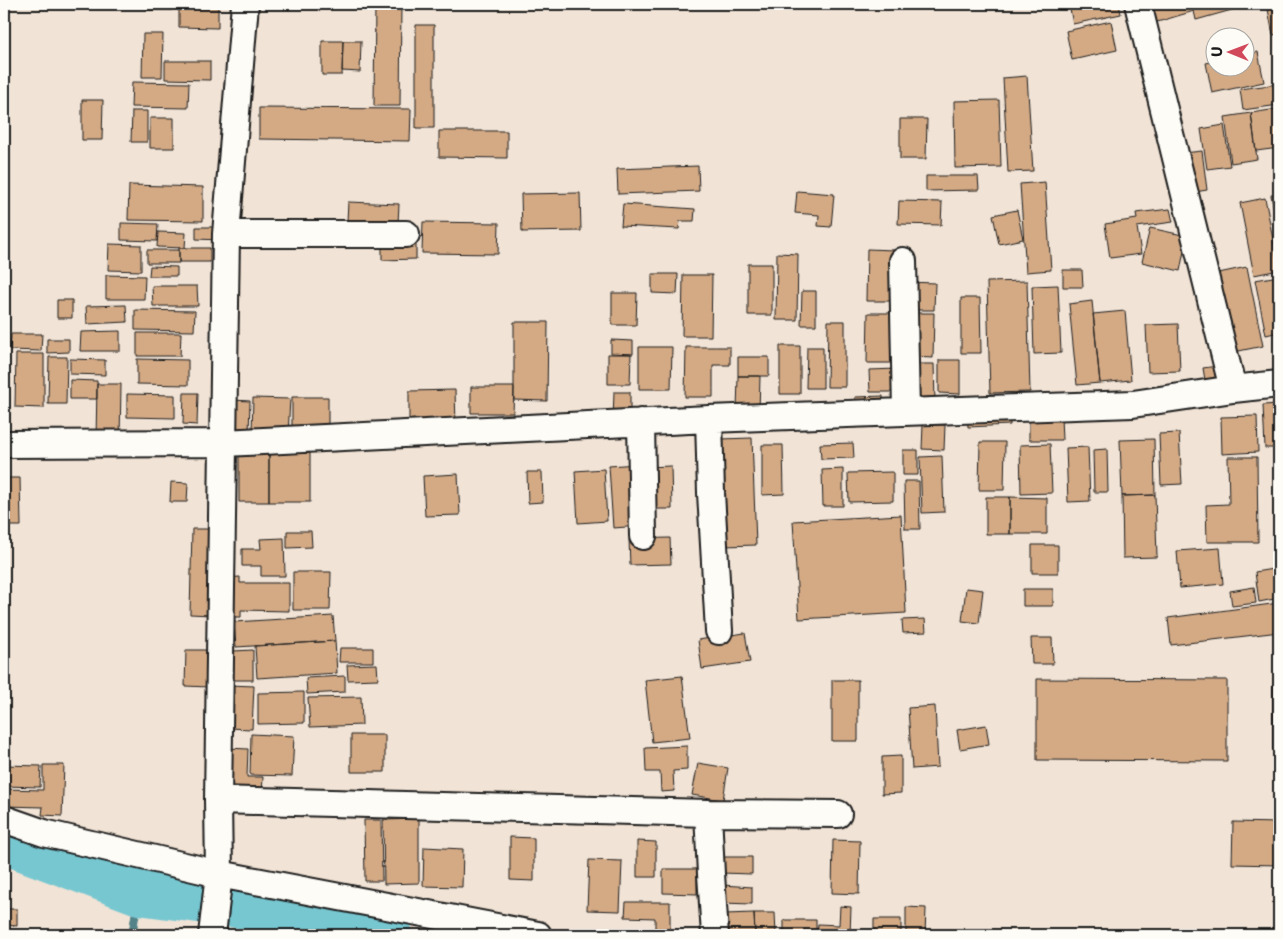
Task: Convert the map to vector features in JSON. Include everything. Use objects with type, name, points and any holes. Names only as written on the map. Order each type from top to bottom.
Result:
[{"type":"street","points":[[217,913],[226,234],[245,4]]},
{"type":"street","points":[[1138,4],[1233,390]]},
{"type":"street","points":[[226,234],[406,234]]},
{"type":"street","points":[[903,261],[906,412]]},
{"type":"street","points":[[4,444],[224,443],[709,419],[1133,404],[1279,384]]},
{"type":"street","points":[[709,419],[719,631]]},
{"type":"street","points":[[641,422],[643,536]]},
{"type":"street","points":[[218,800],[708,813],[838,814]]},
{"type":"street","points":[[708,813],[715,935]]},
{"type":"street","points":[[4,819],[44,832],[217,913],[538,935]]},
{"type":"building","points":[[147,4],[172,4],[172,10],[147,10]]},
{"type":"building","points":[[179,4],[218,4],[218,28],[179,27]]},
{"type":"building","points":[[375,4],[401,4],[400,106],[374,106]]},
{"type":"building","points":[[1069,4],[1119,4],[1121,14],[1073,24]]},
{"type":"building","points":[[1148,4],[1245,4],[1246,6],[1196,20],[1194,11],[1154,23]]},
{"type":"building","points":[[1267,4],[1279,4],[1279,34],[1273,35]]},
{"type":"building","points":[[1111,21],[1117,50],[1072,60],[1066,31]]},
{"type":"building","points":[[416,25],[434,25],[434,128],[416,128]]},
{"type":"building","points":[[143,34],[163,34],[162,77],[142,77]]},
{"type":"building","points":[[322,41],[343,41],[342,75],[322,75]]},
{"type":"building","points":[[343,41],[361,41],[360,72],[342,71]]},
{"type":"building","points":[[1256,52],[1258,52],[1264,82],[1212,93],[1209,78],[1256,78]]},
{"type":"building","points":[[165,61],[210,61],[210,80],[165,79]]},
{"type":"building","points":[[1027,76],[1033,171],[1008,172],[1003,78]]},
{"type":"building","points":[[132,82],[189,83],[188,108],[131,107]]},
{"type":"building","points":[[1278,84],[1279,105],[1243,110],[1240,89]]},
{"type":"building","points":[[82,100],[103,100],[102,140],[82,140]]},
{"type":"building","points":[[999,100],[1001,167],[955,168],[954,101]]},
{"type":"building","points":[[259,108],[411,109],[410,141],[259,139]]},
{"type":"building","points":[[1277,109],[1279,148],[1256,151],[1251,113]]},
{"type":"building","points":[[132,111],[147,111],[147,142],[131,142]]},
{"type":"building","points":[[1251,113],[1257,159],[1231,163],[1225,117]]},
{"type":"building","points":[[150,118],[174,118],[174,148],[150,148]]},
{"type":"building","points":[[900,119],[927,119],[926,159],[900,159]]},
{"type":"building","points":[[1224,125],[1230,166],[1207,169],[1201,129]]},
{"type":"building","points":[[439,131],[507,131],[507,158],[439,157]]},
{"type":"building","points":[[1202,151],[1207,190],[1189,193],[1184,153]]},
{"type":"building","points":[[698,166],[699,191],[618,194],[617,169]]},
{"type":"building","points":[[926,176],[978,176],[979,190],[926,191]]},
{"type":"building","points":[[1045,182],[1051,270],[1026,272],[1020,184]]},
{"type":"building","points":[[129,185],[203,187],[203,221],[128,220]]},
{"type":"building","points":[[797,191],[834,194],[831,227],[818,226],[819,215],[795,213]]},
{"type":"building","points":[[580,193],[581,231],[522,232],[521,194]]},
{"type":"building","points":[[1279,193],[1279,237],[1271,195]]},
{"type":"building","points":[[1265,198],[1279,270],[1254,275],[1240,203]]},
{"type":"building","points":[[899,201],[942,202],[941,225],[898,224]]},
{"type":"building","points":[[348,202],[399,204],[398,223],[347,221]]},
{"type":"building","points":[[623,204],[695,209],[694,221],[680,221],[679,229],[621,226]]},
{"type":"building","points":[[1170,209],[1173,222],[1137,227],[1141,254],[1110,258],[1105,224],[1137,219],[1136,213]]},
{"type":"building","points":[[1017,210],[1023,239],[999,244],[993,215]]},
{"type":"building","points":[[423,222],[499,223],[498,254],[422,253]]},
{"type":"building","points":[[121,223],[158,224],[157,241],[121,240]]},
{"type":"building","points":[[196,227],[221,227],[221,240],[196,239]]},
{"type":"building","points":[[1150,228],[1187,236],[1180,271],[1142,262]]},
{"type":"building","points":[[158,232],[186,233],[185,248],[157,247]]},
{"type":"building","points":[[109,244],[141,245],[141,271],[108,270]]},
{"type":"building","points":[[416,244],[416,259],[382,260],[382,245]]},
{"type":"building","points":[[179,248],[210,248],[210,262],[179,262]]},
{"type":"building","points":[[867,249],[894,250],[894,301],[866,301]]},
{"type":"building","points":[[147,250],[179,250],[179,263],[147,263]]},
{"type":"building","points":[[777,253],[798,254],[797,320],[776,320]]},
{"type":"building","points":[[748,264],[772,264],[772,315],[748,315]]},
{"type":"building","points":[[150,266],[177,267],[177,276],[149,276]]},
{"type":"building","points":[[1247,267],[1263,346],[1229,353],[1214,274]]},
{"type":"building","points":[[1063,270],[1082,270],[1083,287],[1063,287]]},
{"type":"building","points":[[652,274],[678,274],[677,294],[652,293]]},
{"type":"building","points":[[106,275],[145,276],[144,299],[106,299]]},
{"type":"building","points":[[683,275],[712,275],[711,336],[682,336]]},
{"type":"building","points":[[1279,276],[1279,332],[1266,335],[1255,280]]},
{"type":"building","points":[[1027,281],[1030,392],[990,393],[987,282]]},
{"type":"building","points":[[906,282],[935,283],[934,310],[906,310]]},
{"type":"building","points":[[1058,285],[1061,353],[1034,354],[1032,286]]},
{"type":"building","points":[[152,286],[197,286],[198,306],[153,306]]},
{"type":"building","points":[[802,291],[816,291],[816,325],[801,325]]},
{"type":"building","points":[[612,293],[637,293],[636,325],[612,325]]},
{"type":"building","points":[[961,298],[980,298],[981,353],[961,353]]},
{"type":"building","points":[[57,300],[72,300],[72,318],[57,318]]},
{"type":"building","points":[[1092,301],[1100,383],[1077,385],[1069,304]]},
{"type":"building","points":[[126,305],[127,322],[87,324],[86,306]]},
{"type":"building","points":[[135,310],[195,311],[194,331],[135,330]]},
{"type":"building","points":[[1125,311],[1131,380],[1100,383],[1093,314]]},
{"type":"building","points":[[868,313],[894,313],[893,363],[867,363]]},
{"type":"building","points":[[912,313],[934,313],[933,358],[912,357]]},
{"type":"building","points":[[828,321],[845,321],[845,387],[827,387]]},
{"type":"building","points":[[514,322],[548,322],[547,401],[514,400]]},
{"type":"building","points":[[1178,324],[1180,371],[1148,372],[1146,325]]},
{"type":"building","points":[[120,331],[120,351],[80,351],[81,332]]},
{"type":"building","points":[[137,333],[181,333],[180,356],[137,356]]},
{"type":"building","points":[[11,334],[42,334],[41,351],[10,350]]},
{"type":"building","points":[[47,339],[69,339],[69,352],[47,353]]},
{"type":"building","points":[[611,340],[633,341],[633,354],[611,353]]},
{"type":"building","points":[[780,346],[800,346],[800,394],[780,394]]},
{"type":"building","points":[[639,347],[672,347],[671,389],[639,389]]},
{"type":"building","points":[[686,347],[730,347],[730,365],[713,365],[713,397],[685,397]]},
{"type":"building","points":[[807,347],[823,347],[823,388],[806,388]]},
{"type":"building","points":[[16,354],[44,354],[44,408],[15,407]]},
{"type":"building","points":[[608,354],[631,354],[630,384],[608,384]]},
{"type":"building","points":[[49,357],[67,357],[66,404],[48,404]]},
{"type":"building","points":[[738,357],[769,357],[769,376],[738,376]]},
{"type":"building","points":[[70,359],[105,360],[105,375],[70,374]]},
{"type":"building","points":[[137,359],[188,360],[188,385],[137,384]]},
{"type":"building","points":[[939,360],[960,360],[960,394],[939,393]]},
{"type":"building","points":[[916,364],[934,364],[935,402],[917,403]]},
{"type":"building","points":[[1218,366],[1220,384],[1206,386],[1203,368]]},
{"type":"building","points":[[897,369],[897,392],[870,392],[869,370]]},
{"type":"building","points":[[738,376],[760,376],[759,412],[737,412]]},
{"type":"building","points":[[70,380],[97,381],[97,399],[70,399]]},
{"type":"building","points":[[97,384],[121,384],[120,440],[96,440]]},
{"type":"building","points":[[471,387],[514,387],[513,413],[471,413]]},
{"type":"building","points":[[455,390],[456,426],[409,426],[409,391]]},
{"type":"building","points":[[614,392],[630,392],[630,420],[613,420]]},
{"type":"building","points":[[184,393],[198,393],[197,425],[183,424]]},
{"type":"building","points":[[127,394],[175,395],[175,418],[127,417]]},
{"type":"building","points":[[883,396],[883,409],[855,410],[855,397]]},
{"type":"building","points":[[292,397],[328,397],[328,431],[292,432]]},
{"type":"building","points":[[253,398],[290,399],[288,434],[252,432]]},
{"type":"building","points":[[232,400],[250,401],[249,434],[230,434]]},
{"type":"building","points":[[1279,404],[1279,448],[1265,448],[1263,405]]},
{"type":"building","points":[[1009,412],[1010,425],[968,427],[967,414]]},
{"type":"building","points":[[1257,416],[1258,452],[1222,454],[1221,417]]},
{"type":"building","points":[[1029,417],[1061,417],[1062,440],[1029,440]]},
{"type":"building","points":[[923,425],[945,425],[944,450],[922,449]]},
{"type":"building","points":[[1179,433],[1182,484],[1161,485],[1159,434]]},
{"type":"building","points":[[752,438],[756,545],[724,546],[721,439]]},
{"type":"building","points":[[1154,439],[1155,495],[1122,496],[1120,440]]},
{"type":"building","points":[[980,442],[1005,442],[1004,490],[979,490]]},
{"type":"building","points":[[853,443],[854,458],[821,459],[820,444]]},
{"type":"building","points":[[1050,444],[1052,493],[1021,494],[1020,445]]},
{"type":"building","points":[[762,445],[783,445],[784,494],[762,495]]},
{"type":"building","points":[[1088,447],[1090,501],[1068,502],[1066,448]]},
{"type":"building","points":[[1107,449],[1108,492],[1094,492],[1093,450]]},
{"type":"building","points":[[903,450],[918,450],[918,475],[903,475]]},
{"type":"building","points":[[239,453],[269,454],[269,502],[239,502]]},
{"type":"building","points":[[310,453],[310,502],[269,502],[269,454]]},
{"type":"building","points":[[942,456],[944,512],[922,513],[920,457]]},
{"type":"building","points":[[1228,457],[1257,457],[1258,542],[1207,542],[1206,505],[1229,504]]},
{"type":"building","points":[[637,464],[641,526],[613,528],[609,466]]},
{"type":"building","points":[[671,466],[672,509],[647,509],[646,467]]},
{"type":"building","points":[[604,469],[607,521],[578,523],[575,471]]},
{"type":"building","points":[[843,469],[843,506],[823,506],[822,470]]},
{"type":"building","points":[[527,472],[542,472],[543,502],[528,503]]},
{"type":"building","points":[[893,472],[893,501],[849,502],[848,473]]},
{"type":"building","points":[[458,474],[460,515],[425,516],[423,476]]},
{"type":"building","points":[[4,478],[20,478],[21,526],[4,526]]},
{"type":"building","points":[[904,481],[919,481],[920,529],[905,529]]},
{"type":"building","points":[[171,482],[188,483],[187,502],[170,502]]},
{"type":"building","points":[[1155,495],[1157,557],[1123,558],[1122,496]]},
{"type":"building","points":[[986,497],[1010,497],[1010,534],[986,534]]},
{"type":"building","points":[[1010,497],[1047,498],[1047,534],[1010,534]]},
{"type":"building","points":[[901,515],[906,613],[799,619],[793,521]]},
{"type":"building","points":[[192,529],[214,529],[211,615],[190,614]]},
{"type":"building","points":[[287,531],[311,531],[312,547],[287,548]]},
{"type":"building","points":[[284,538],[285,576],[261,576],[261,566],[242,566],[242,549],[261,549],[260,539]]},
{"type":"building","points":[[670,538],[671,564],[630,565],[629,539]]},
{"type":"building","points":[[1032,545],[1058,545],[1058,573],[1032,573]]},
{"type":"building","points":[[1220,548],[1223,584],[1180,588],[1177,551]]},
{"type":"building","points":[[1279,568],[1279,598],[1259,602],[1255,572]]},
{"type":"building","points":[[293,572],[331,572],[330,610],[293,610]]},
{"type":"building","points":[[240,577],[240,583],[289,583],[289,611],[241,610],[241,617],[224,617],[225,578]]},
{"type":"building","points":[[1254,587],[1256,603],[1232,606],[1230,591]]},
{"type":"building","points":[[966,588],[983,590],[979,623],[962,621]]},
{"type":"building","points":[[1023,589],[1053,589],[1053,606],[1023,606]]},
{"type":"building","points":[[1279,603],[1279,632],[1171,645],[1168,618]]},
{"type":"building","points":[[333,616],[335,641],[236,647],[234,622]]},
{"type":"building","points":[[925,619],[926,632],[903,633],[902,620]]},
{"type":"building","points":[[745,633],[750,662],[702,669],[698,640]]},
{"type":"building","points":[[1031,638],[1052,638],[1053,664],[1032,664]]},
{"type":"building","points":[[335,641],[337,673],[257,678],[255,646]]},
{"type":"building","points":[[340,648],[373,648],[373,662],[339,662]]},
{"type":"building","points":[[186,650],[210,650],[209,687],[185,686]]},
{"type":"building","points":[[253,650],[253,680],[233,680],[233,651]]},
{"type":"building","points":[[377,664],[378,679],[348,680],[347,665]]},
{"type":"building","points":[[345,676],[345,692],[307,694],[306,678]]},
{"type":"building","points":[[682,676],[690,738],[652,742],[645,680]]},
{"type":"building","points":[[1037,679],[1227,680],[1227,761],[1037,760]]},
{"type":"building","points":[[832,680],[858,680],[858,741],[832,741]]},
{"type":"building","points":[[229,685],[254,686],[252,729],[227,728]]},
{"type":"building","points":[[1273,685],[1279,685],[1279,750],[1273,750]]},
{"type":"building","points":[[304,692],[304,723],[258,724],[258,693]]},
{"type":"building","points":[[361,697],[362,725],[310,727],[308,698]]},
{"type":"building","points":[[935,706],[938,767],[912,769],[908,708]]},
{"type":"building","points":[[986,725],[989,744],[960,749],[957,730]]},
{"type":"building","points":[[251,734],[294,736],[292,776],[250,775]]},
{"type":"building","points":[[351,735],[385,735],[385,772],[351,772]]},
{"type":"building","points":[[687,746],[687,770],[673,771],[674,791],[661,792],[660,772],[646,772],[645,748]]},
{"type":"building","points":[[227,748],[248,749],[247,777],[263,777],[262,794],[225,793]]},
{"type":"building","points":[[901,756],[901,793],[882,794],[882,757]]},
{"type":"building","points":[[698,763],[728,768],[723,800],[692,795]]},
{"type":"building","points":[[4,765],[41,766],[40,787],[4,786]]},
{"type":"building","points":[[43,765],[64,765],[62,816],[42,815],[43,807],[4,806],[4,789],[43,790]]},
{"type":"building","points":[[419,819],[419,883],[384,884],[383,820]]},
{"type":"building","points":[[364,820],[381,820],[382,881],[365,881]]},
{"type":"building","points":[[1233,822],[1279,823],[1279,865],[1232,864]]},
{"type":"building","points":[[510,837],[534,838],[534,881],[510,880]]},
{"type":"building","points":[[833,840],[860,841],[859,894],[832,893]]},
{"type":"building","points":[[637,841],[656,842],[656,877],[637,877]]},
{"type":"building","points":[[424,847],[463,849],[462,887],[423,886]]},
{"type":"building","points":[[721,857],[752,857],[752,874],[721,873]]},
{"type":"building","points":[[589,860],[622,861],[620,911],[587,910]]},
{"type":"building","points":[[663,869],[697,869],[697,894],[663,893]]},
{"type":"building","points":[[722,885],[752,887],[752,904],[721,903]]},
{"type":"building","points":[[626,902],[670,902],[670,935],[655,935],[655,918],[625,917]]},
{"type":"building","points":[[840,906],[851,907],[850,935],[817,935],[818,924],[839,925]]},
{"type":"building","points":[[906,907],[926,908],[925,935],[906,935]]},
{"type":"building","points":[[4,909],[17,909],[17,926],[4,925]]},
{"type":"building","points":[[754,913],[775,913],[776,935],[755,935]]},
{"type":"building","points":[[754,913],[755,935],[725,935],[725,914]]},
{"type":"building","points":[[874,919],[901,919],[901,935],[874,935]]},
{"type":"building","points":[[784,920],[816,920],[816,935],[784,935]]},
{"type":"waterway","points":[[4,842],[139,893],[251,908],[390,935]]},
{"type":"waterway","points":[[132,935],[139,893]]}]
